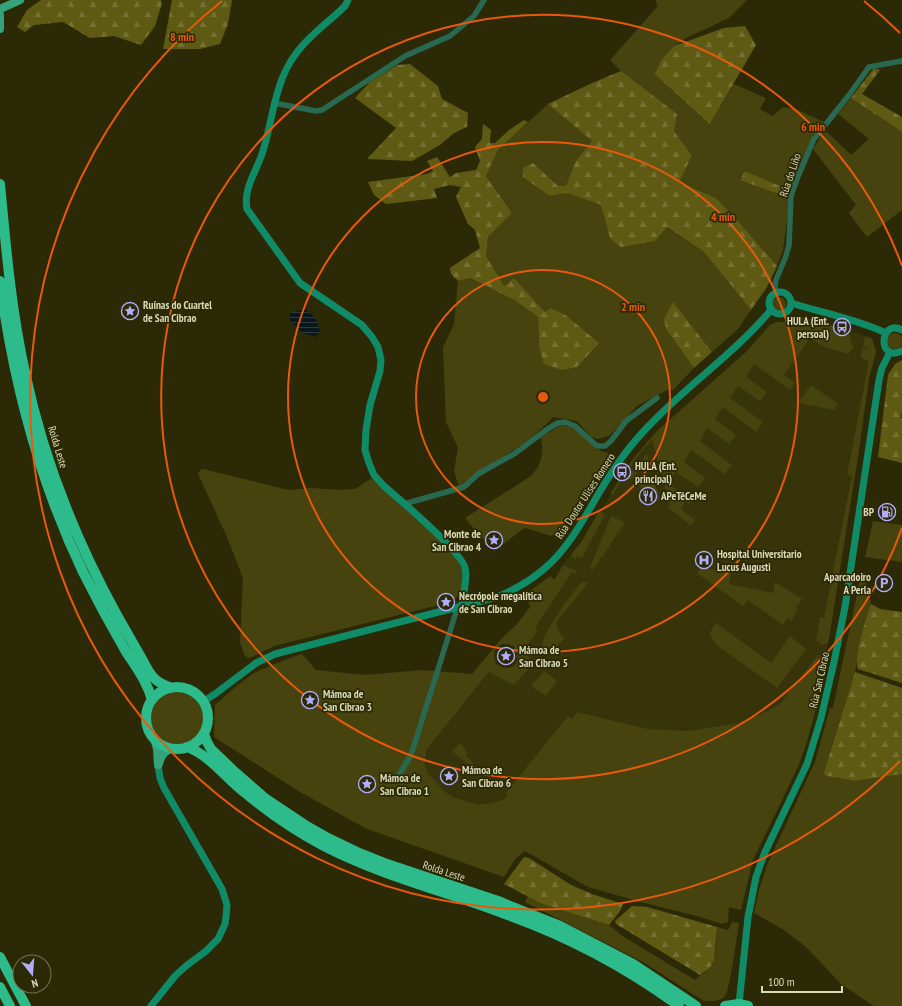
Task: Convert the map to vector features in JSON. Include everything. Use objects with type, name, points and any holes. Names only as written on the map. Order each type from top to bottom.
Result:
[{"type":"highway","name":"Rolda Leste","points":[[0,184],[12,296],[21,355],[35,412],[55,478],[78,537],[119,620],[151,674],[159,682],[171,688],[186,688],[204,701]]},
{"type":"highway","name":"Rolda Leste","points":[[0,281],[7,332],[18,387],[36,451],[53,501],[69,541],[97,601],[147,684],[152,700]]},
{"type":"highway","points":[[171,688],[164,690],[152,700],[146,719],[148,729],[154,738],[162,745],[171,748]]},
{"type":"highway","points":[[187,748],[200,740],[208,726],[209,718],[204,701]]},
{"type":"highway","name":"Rolda Leste","points":[[204,734],[211,749],[246,782],[266,799],[316,831],[355,851],[384,863],[493,899],[560,926],[633,964],[696,1006]]},
{"type":"highway","name":"Rolda Leste","points":[[171,748],[187,748],[203,754],[232,782],[275,816],[324,846],[379,871],[499,911],[555,934],[632,974],[679,1006]]},
{"type":"highway","points":[[0,957],[26,1006]]},
{"type":"highway","points":[[0,987],[10,1006]]},
{"type":"highway","points":[[725,1006],[743,1005]]},
{"type":"main road","points":[[0,9],[20,0]]},
{"type":"main road","points":[[0,15],[0,29]]},
{"type":"main road","points":[[154,738],[157,749],[158,765]]},
{"type":"main road","points":[[158,765],[160,757],[171,748]]},
{"type":"street","points":[[348,0],[345,6],[310,38],[286,68],[274,103],[262,153],[247,190],[245,200],[247,209],[300,283],[362,325],[378,347],[381,360],[380,371],[370,405],[366,430],[365,450],[368,463],[374,475],[452,548],[463,561],[466,569],[459,608],[411,755],[397,778]]},
{"type":"street","points":[[274,103],[322,110],[405,56],[450,36],[474,16],[484,0]]},
{"type":"street","name":"Rúa do Liño","points":[[776,292],[776,280],[789,245],[791,196],[814,139],[869,67],[902,61]]},
{"type":"street","points":[[776,292],[783,292],[786,294],[791,303],[789,310],[783,314],[776,314],[771,310],[768,304],[769,298],[776,292]]},
{"type":"street","points":[[791,303],[870,325],[886,333]]},
{"type":"street","name":"Rúa Doutor Ulises Romero","points":[[204,701],[256,663],[275,654],[459,608],[497,597],[516,588],[545,568],[571,539],[610,475],[631,445],[658,417],[738,345],[771,310]]},
{"type":"street","points":[[902,330],[894,328],[886,333],[883,338],[883,343],[886,349],[890,352],[898,353],[902,351]]},
{"type":"street","name":"Rúa San Cibrao","points":[[743,1005],[748,917],[751,898],[756,877],[765,852],[807,764],[821,718],[845,606],[879,380],[882,368],[890,352]]},
{"type":"street","points":[[404,504],[464,487],[478,474],[514,454],[558,423],[565,422],[576,426],[597,446],[605,446],[611,441],[626,421],[657,398]]},
{"type":"street","points":[[151,1006],[175,976],[206,951],[218,939],[225,924],[227,905],[222,889],[164,788],[160,778],[158,765]]},
{"type":"shaded area","points":[[655,0],[747,0],[729,18],[688,37],[674,46],[662,59],[710,124],[734,84],[766,98],[760,109],[773,116],[783,107],[796,109],[824,122],[813,136],[792,191],[745,171],[740,179],[790,198],[783,250],[777,266],[716,198],[679,182],[692,156],[674,131],[610,60],[658,6]]},
{"type":"shaded area","points":[[851,98],[902,132],[902,210],[867,237],[849,213],[856,205],[813,149],[825,130],[851,155],[869,139],[838,114]]},
{"type":"shaded area","points":[[548,104],[592,141],[575,162],[566,186],[558,187],[533,163],[550,196],[567,193],[601,205],[610,239],[655,241],[666,227],[704,252],[751,310],[738,329],[712,352],[673,303],[666,329],[694,368],[673,390],[669,389],[637,406],[609,436],[598,439],[591,437],[577,421],[553,417],[543,428],[520,446],[459,487],[454,471],[458,448],[446,422],[443,347],[454,324],[458,281],[469,278],[514,300],[538,317],[539,347],[599,343],[567,316],[545,312],[514,278],[504,286],[486,256],[488,237],[512,213],[486,176],[498,150]]},
{"type":"shaded area","points":[[776,297],[782,297],[786,301],[786,307],[782,311],[776,311],[772,307],[772,301]]},
{"type":"shaded area","points":[[305,309],[318,323],[320,331],[316,337],[302,333],[290,320],[290,313]]},
{"type":"shaded area","name":"Hospital Universitario Lucus Augusti","points":[[801,317],[846,329],[871,338],[876,352],[869,378],[829,638],[825,657],[807,713],[688,731],[648,729],[577,712],[529,772],[503,800],[493,804],[473,803],[460,800],[447,793],[427,773],[427,749],[496,664],[505,668],[513,666],[516,663],[518,653],[513,644],[563,565],[582,541],[633,459],[657,431],[746,352],[770,325]]},
{"type":"shaded area","points":[[801,317],[848,330],[853,348],[848,354],[822,346],[810,338],[784,375],[795,383],[790,390],[754,364],[746,377],[767,392],[760,401],[738,386],[730,398],[763,422],[756,432],[723,407],[715,419],[736,435],[729,444],[707,428],[700,441],[732,465],[725,474],[691,450],[684,462],[705,478],[698,487],[676,472],[669,484],[692,501],[689,504],[685,501],[681,509],[695,520],[691,526],[668,507],[670,504],[652,440],[621,480],[613,495],[610,494],[633,459],[657,431],[746,352],[770,325]]},
{"type":"shaded area","points":[[892,333],[898,333],[903,338],[901,347],[898,349],[892,349],[887,344],[887,338]]},
{"type":"shaded area","points":[[865,337],[871,338],[876,352],[869,378],[829,638],[828,643],[822,645],[816,640],[820,617],[824,618],[852,476],[847,475],[869,361],[861,358],[862,348],[867,349],[867,347],[863,346]]},
{"type":"shaded area","points":[[811,385],[837,403],[835,410],[798,403]]},
{"type":"shaded area","points":[[565,425],[583,434],[597,448],[608,453],[610,458],[559,538],[525,528],[502,545],[493,547],[480,536],[465,518],[531,476],[540,463],[542,453],[541,437],[560,426]]},
{"type":"shaded area","points":[[647,453],[651,469],[636,473],[637,477],[627,480],[634,469]]},
{"type":"shaded area","points":[[203,469],[288,490],[311,488],[341,490],[355,489],[375,478],[455,555],[463,572],[462,588],[458,596],[451,602],[274,646],[247,658],[240,642],[243,578],[227,537],[198,474],[200,470]]},
{"type":"shaded area","points":[[654,480],[661,502],[639,486],[639,484]]},
{"type":"shaded area","points":[[599,511],[605,514],[582,558],[577,556],[575,560],[571,555],[582,541]]},
{"type":"shaded area","points":[[611,516],[624,522],[623,528],[621,527],[619,533],[617,532],[616,538],[614,537],[610,547],[608,547],[596,567],[594,566],[593,570],[590,568]]},
{"type":"shaded area","points":[[873,521],[902,525],[902,562],[865,557]]},
{"type":"shaded area","points":[[563,565],[577,571],[576,574],[572,572],[535,628],[538,630],[527,646],[531,666],[514,685],[489,672],[427,749],[425,763],[426,769],[430,776],[448,794],[462,800],[478,804],[494,803],[508,796],[505,794],[568,716],[572,719],[577,712],[648,729],[688,731],[739,723],[780,704],[818,655],[818,659],[821,659],[822,656],[824,657],[815,687],[818,688],[814,704],[817,705],[806,745],[798,767],[753,860],[741,910],[729,907],[728,922],[722,924],[588,887],[525,851],[516,858],[504,877],[367,829],[300,792],[214,737],[215,705],[240,683],[256,672],[302,654],[316,670],[365,675],[422,670],[472,674],[502,638],[517,624],[530,607],[526,594],[550,576],[555,580]],"holes":[[[502,644],[513,645],[515,648],[517,660],[516,664],[510,668],[504,668],[496,664],[494,656],[495,650]]]},
{"type":"shaded area","points":[[700,567],[731,573],[729,584],[773,593],[775,582],[802,599],[796,608],[798,610],[791,621],[788,618],[783,625],[748,600],[743,606],[698,574]]},
{"type":"shaded area","points":[[861,575],[864,577],[868,588],[871,604],[860,644],[855,672],[823,774],[855,781],[902,774],[902,1006],[874,1006],[841,984],[805,946],[784,930],[754,913],[767,865],[815,762],[830,708],[833,708]]},
{"type":"shaded area","points":[[583,581],[588,583],[557,621],[558,630],[565,638],[548,656],[544,651],[543,646],[545,636],[560,610]]},
{"type":"shaded area","points":[[716,623],[771,663],[790,636],[806,649],[777,688],[718,646],[709,634]]},
{"type":"shaded area","points":[[544,671],[557,681],[546,696],[531,686]]},
{"type":"shaded area","points":[[177,691],[187,693],[196,699],[202,708],[204,718],[202,728],[196,737],[187,743],[177,745],[167,743],[158,737],[152,728],[150,718],[152,708],[158,699],[167,693]]},
{"type":"shaded area","points":[[461,743],[468,754],[466,756],[474,764],[471,767],[452,751]]},
{"type":"shaded area","points":[[528,896],[542,904],[609,925],[624,937],[695,980],[708,970],[714,960],[717,927],[727,930],[732,922],[739,923],[727,992],[723,998],[718,1000],[704,1001],[643,962],[525,902]]},
{"type":"green space","points":[[41,0],[161,0],[162,3],[155,26],[141,45],[114,36],[90,38],[63,22],[34,25],[25,32],[17,27],[27,10]]},
{"type":"green space","points":[[172,0],[232,0],[228,24],[220,44],[200,49],[163,49]]},
{"type":"green space","points":[[745,26],[756,45],[710,124],[655,74],[662,59],[674,46],[724,28]]},
{"type":"green space","points":[[410,64],[438,86],[442,99],[468,113],[467,127],[454,133],[440,145],[412,161],[367,159],[396,128],[355,98],[370,82],[397,65]]},
{"type":"green space","points":[[874,68],[880,70],[862,94],[902,117],[902,132],[851,98]]},
{"type":"green space","points":[[621,71],[677,114],[674,131],[692,156],[679,182],[716,198],[777,266],[767,287],[751,310],[704,252],[667,227],[655,241],[621,247],[610,239],[601,205],[567,193],[550,196],[523,177],[523,168],[533,163],[558,186],[566,186],[575,162],[592,141],[548,104]]},
{"type":"green space","points":[[524,120],[528,122],[498,150],[486,176],[512,213],[488,237],[486,256],[504,286],[514,278],[545,312],[551,308],[567,316],[599,343],[577,367],[562,370],[544,364],[539,347],[538,317],[514,300],[470,278],[458,281],[451,274],[450,268],[480,248],[475,230],[468,224],[456,197],[461,187],[450,185],[434,189],[437,198],[386,204],[374,195],[368,182],[427,174],[433,171],[427,161],[437,157],[450,177],[456,173],[476,170],[480,161],[475,147],[482,139],[483,124],[491,130],[490,143],[495,143],[509,130]]},
{"type":"green space","points":[[745,171],[792,191],[790,198],[740,180]]},
{"type":"green space","points":[[673,302],[712,352],[694,368],[666,329],[664,319]]},
{"type":"green space","points":[[902,360],[902,463],[878,457],[888,375],[895,364]]},
{"type":"green space","points":[[871,604],[880,609],[902,612],[902,683],[858,669],[857,656]]},
{"type":"green space","points":[[855,672],[902,688],[902,774],[855,781],[823,775]]},
{"type":"green space","points":[[524,857],[529,858],[571,885],[592,894],[623,904],[620,911],[609,925],[542,904],[504,884]]},
{"type":"green space","points":[[632,906],[647,907],[717,927],[714,960],[710,968],[700,975],[616,924],[615,921]]},
{"type":"place","name":"Ruínas do Cuartel de San Cibrao","points":[[130,311]]},
{"type":"place","name":"HULA (Ent. persoal)","points":[[842,327]]},
{"type":"place","name":"HULA (Ent. principal)","points":[[622,472]]},
{"type":"place","name":"APeTéCeMe","points":[[648,496]]},
{"type":"place","name":"BP","points":[[887,512]]},
{"type":"place","name":"Monte de San Cibrao 4","points":[[494,540]]},
{"type":"place","name":"Hospital Universitario Lucus Augusti","points":[[704,560]]},
{"type":"place","name":"Aparcadoiro A Perla","points":[[884,583]]},
{"type":"place","name":"Necrópole megalítica de San Cibrao","points":[[446,602]]},
{"type":"place","name":"Mámoa de San Cibrao 5","points":[[506,656]]},
{"type":"place","name":"Mámoa de San Cibrao 3","points":[[310,700]]},
{"type":"place","name":"Mámoa de San Cibrao 6","points":[[449,776]]},
{"type":"place","name":"Mámoa de San Cibrao 1","points":[[367,784]]}]
